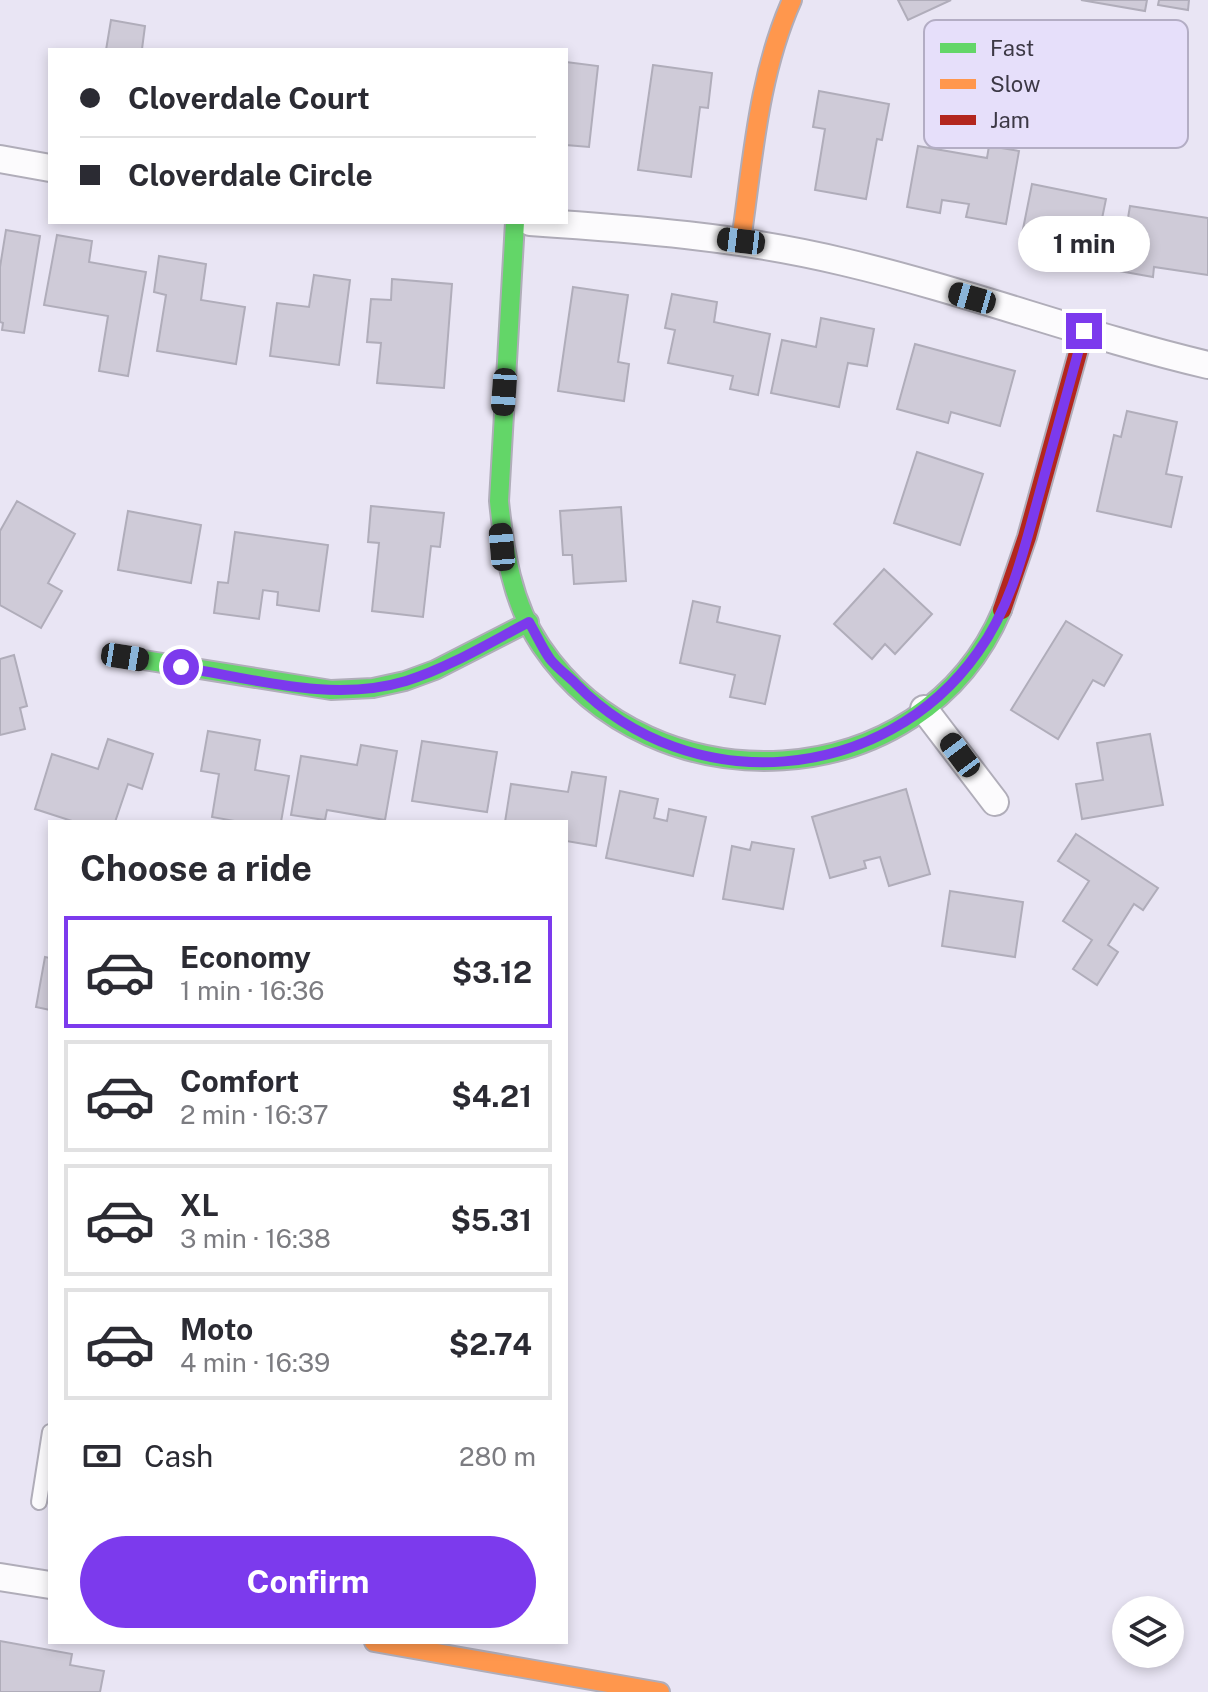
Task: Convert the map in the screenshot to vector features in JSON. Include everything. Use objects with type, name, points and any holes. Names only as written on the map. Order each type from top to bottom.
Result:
[{"type":"street","points":[[741,241],[766,77],[774,44],[792,0]]},
{"type":"street","points":[[0,159],[48,168]]},
{"type":"street","points":[[515,224],[499,501],[502,547],[511,582],[550,659],[593,702],[632,729],[680,750],[729,762],[778,763],[820,757],[880,735],[924,709],[962,673],[1002,614],[1017,574],[1084,331]]},
{"type":"street","points":[[559,224],[741,241],[797,251],[889,273],[1208,365]]},
{"type":"street","points":[[125,657],[318,689],[373,688],[435,670],[529,622]]},
{"type":"street","points":[[924,709],[995,802]]},
{"type":"street","points":[[0,1577],[48,1585]]},
{"type":"street","points":[[385,1644],[660,1692]]},
{"type":"lane","points":[[39,1502],[48,1445]]},
{"type":"building","points":[[898,0],[951,0],[908,20]]},
{"type":"building","points":[[1081,0],[1147,0],[1145,11]]},
{"type":"building","points":[[1159,0],[1189,0],[1188,10],[1158,5]]},
{"type":"building","points":[[111,20],[145,26],[142,48],[106,48]]},
{"type":"building","points":[[568,62],[598,66],[589,147],[568,145]]},
{"type":"building","points":[[653,65],[712,73],[708,108],[700,107],[691,177],[638,170]]},
{"type":"building","points":[[819,91],[889,104],[882,140],[877,139],[866,199],[815,190],[825,129],[813,127]]},
{"type":"building","points":[[918,146],[987,158],[989,148],[1019,151],[1006,224],[966,217],[969,204],[942,200],[940,213],[907,207]]},
{"type":"building","points":[[1032,184],[1106,199],[1094,258],[1020,244]]},
{"type":"building","points":[[1130,206],[1208,218],[1208,275],[1154,267],[1153,277],[1119,271]]},
{"type":"building","points":[[6,230],[40,236],[24,333],[2,330],[3,323],[0,322],[0,267]]},
{"type":"building","points":[[57,235],[92,241],[89,262],[146,272],[128,376],[99,371],[108,316],[44,305]]},
{"type":"building","points":[[159,256],[206,264],[201,300],[245,307],[236,364],[157,351],[166,295],[154,292]]},
{"type":"building","points":[[314,275],[350,280],[339,365],[270,356],[277,303],[309,307]]},
{"type":"building","points":[[392,279],[452,284],[444,388],[377,383],[381,343],[367,342],[371,299],[391,300]]},
{"type":"building","points":[[573,287],[628,295],[618,362],[629,364],[624,401],[558,391]]},
{"type":"building","points":[[672,294],[717,302],[714,322],[770,334],[758,395],[730,389],[733,376],[668,363],[675,330],[665,328]]},
{"type":"building","points":[[821,318],[874,329],[867,366],[848,363],[839,407],[771,393],[782,340],[816,347]]},
{"type":"building","points":[[915,344],[1015,371],[1000,426],[951,412],[948,423],[897,409]]},
{"type":"building","points":[[1127,411],[1177,422],[1166,474],[1182,477],[1171,527],[1097,511],[1114,435],[1121,437]]},
{"type":"building","points":[[917,452],[983,474],[960,545],[894,523]]},
{"type":"building","points":[[17,501],[75,534],[48,583],[62,591],[41,628],[0,605],[0,531]]},
{"type":"building","points":[[371,506],[444,513],[440,547],[431,546],[423,617],[372,611],[379,543],[368,542]]},
{"type":"building","points":[[621,507],[626,581],[574,584],[572,555],[563,555],[560,511]]},
{"type":"building","points":[[128,511],[201,525],[191,583],[118,570]]},
{"type":"building","points":[[235,532],[328,545],[319,611],[277,605],[278,592],[263,590],[259,619],[214,613],[218,582],[228,583]]},
{"type":"building","points":[[884,569],[932,614],[895,654],[885,644],[872,659],[834,624]]},
{"type":"building","points":[[693,601],[720,607],[717,622],[780,636],[765,704],[730,697],[735,675],[680,663]]},
{"type":"building","points":[[1066,621],[1122,655],[1104,686],[1093,680],[1058,739],[1011,710]]},
{"type":"building","points":[[14,655],[27,706],[20,708],[25,729],[0,735],[0,659]]},
{"type":"building","points":[[208,731],[260,740],[255,770],[289,776],[281,820],[212,817],[219,774],[201,771]]},
{"type":"building","points":[[1150,734],[1163,805],[1082,819],[1076,784],[1103,780],[1097,743]]},
{"type":"building","points":[[108,739],[153,754],[142,789],[128,784],[116,820],[69,820],[35,809],[52,754],[98,769]]},
{"type":"building","points":[[422,741],[497,752],[487,812],[412,801]]},
{"type":"building","points":[[361,745],[397,751],[385,820],[327,810],[325,820],[291,815],[301,756],[357,765]]},
{"type":"building","points":[[572,772],[606,777],[596,846],[568,841],[568,820],[505,820],[511,784],[568,792]]},
{"type":"building","points":[[906,789],[930,874],[889,886],[880,857],[864,861],[866,868],[830,878],[812,817]]},
{"type":"building","points":[[620,791],[658,799],[654,818],[667,821],[669,809],[706,817],[693,876],[606,858]]},
{"type":"building","points":[[1076,834],[1158,888],[1143,910],[1134,904],[1108,945],[1118,952],[1097,985],[1073,969],[1092,940],[1063,921],[1089,881],[1058,861]]},
{"type":"building","points":[[752,842],[794,849],[783,909],[723,899],[732,846],[750,850]]},
{"type":"building","points":[[950,891],[1023,902],[1015,957],[942,946]]},
{"type":"building","points":[[45,957],[48,958],[48,1010],[36,1007]]},
{"type":"building","points":[[0,1641],[72,1654],[70,1665],[104,1671],[100,1692],[0,1692]]},
{"type":"traffic: fast","points":[[515,224],[499,501],[504,539],[516,594],[531,629],[541,646],[589,699],[649,736],[715,757],[783,760],[850,748],[912,718],[964,673],[1002,610]]},
{"type":"traffic: fast","points":[[125,657],[331,690],[373,688],[435,670],[529,622]]},
{"type":"traffic: slow","points":[[741,241],[764,88],[771,58],[792,0]]},
{"type":"traffic: slow","points":[[385,1644],[660,1692]]},
{"type":"traffic: jam","points":[[1002,610],[1027,537],[1084,331]]},
{"type":"route","points":[[181,667],[331,690],[373,688],[435,670],[529,622],[550,659],[593,702],[632,729],[680,750],[729,762],[778,763],[820,757],[856,746],[892,730],[924,709],[953,684],[1002,614],[1017,574],[1084,331]]}]
